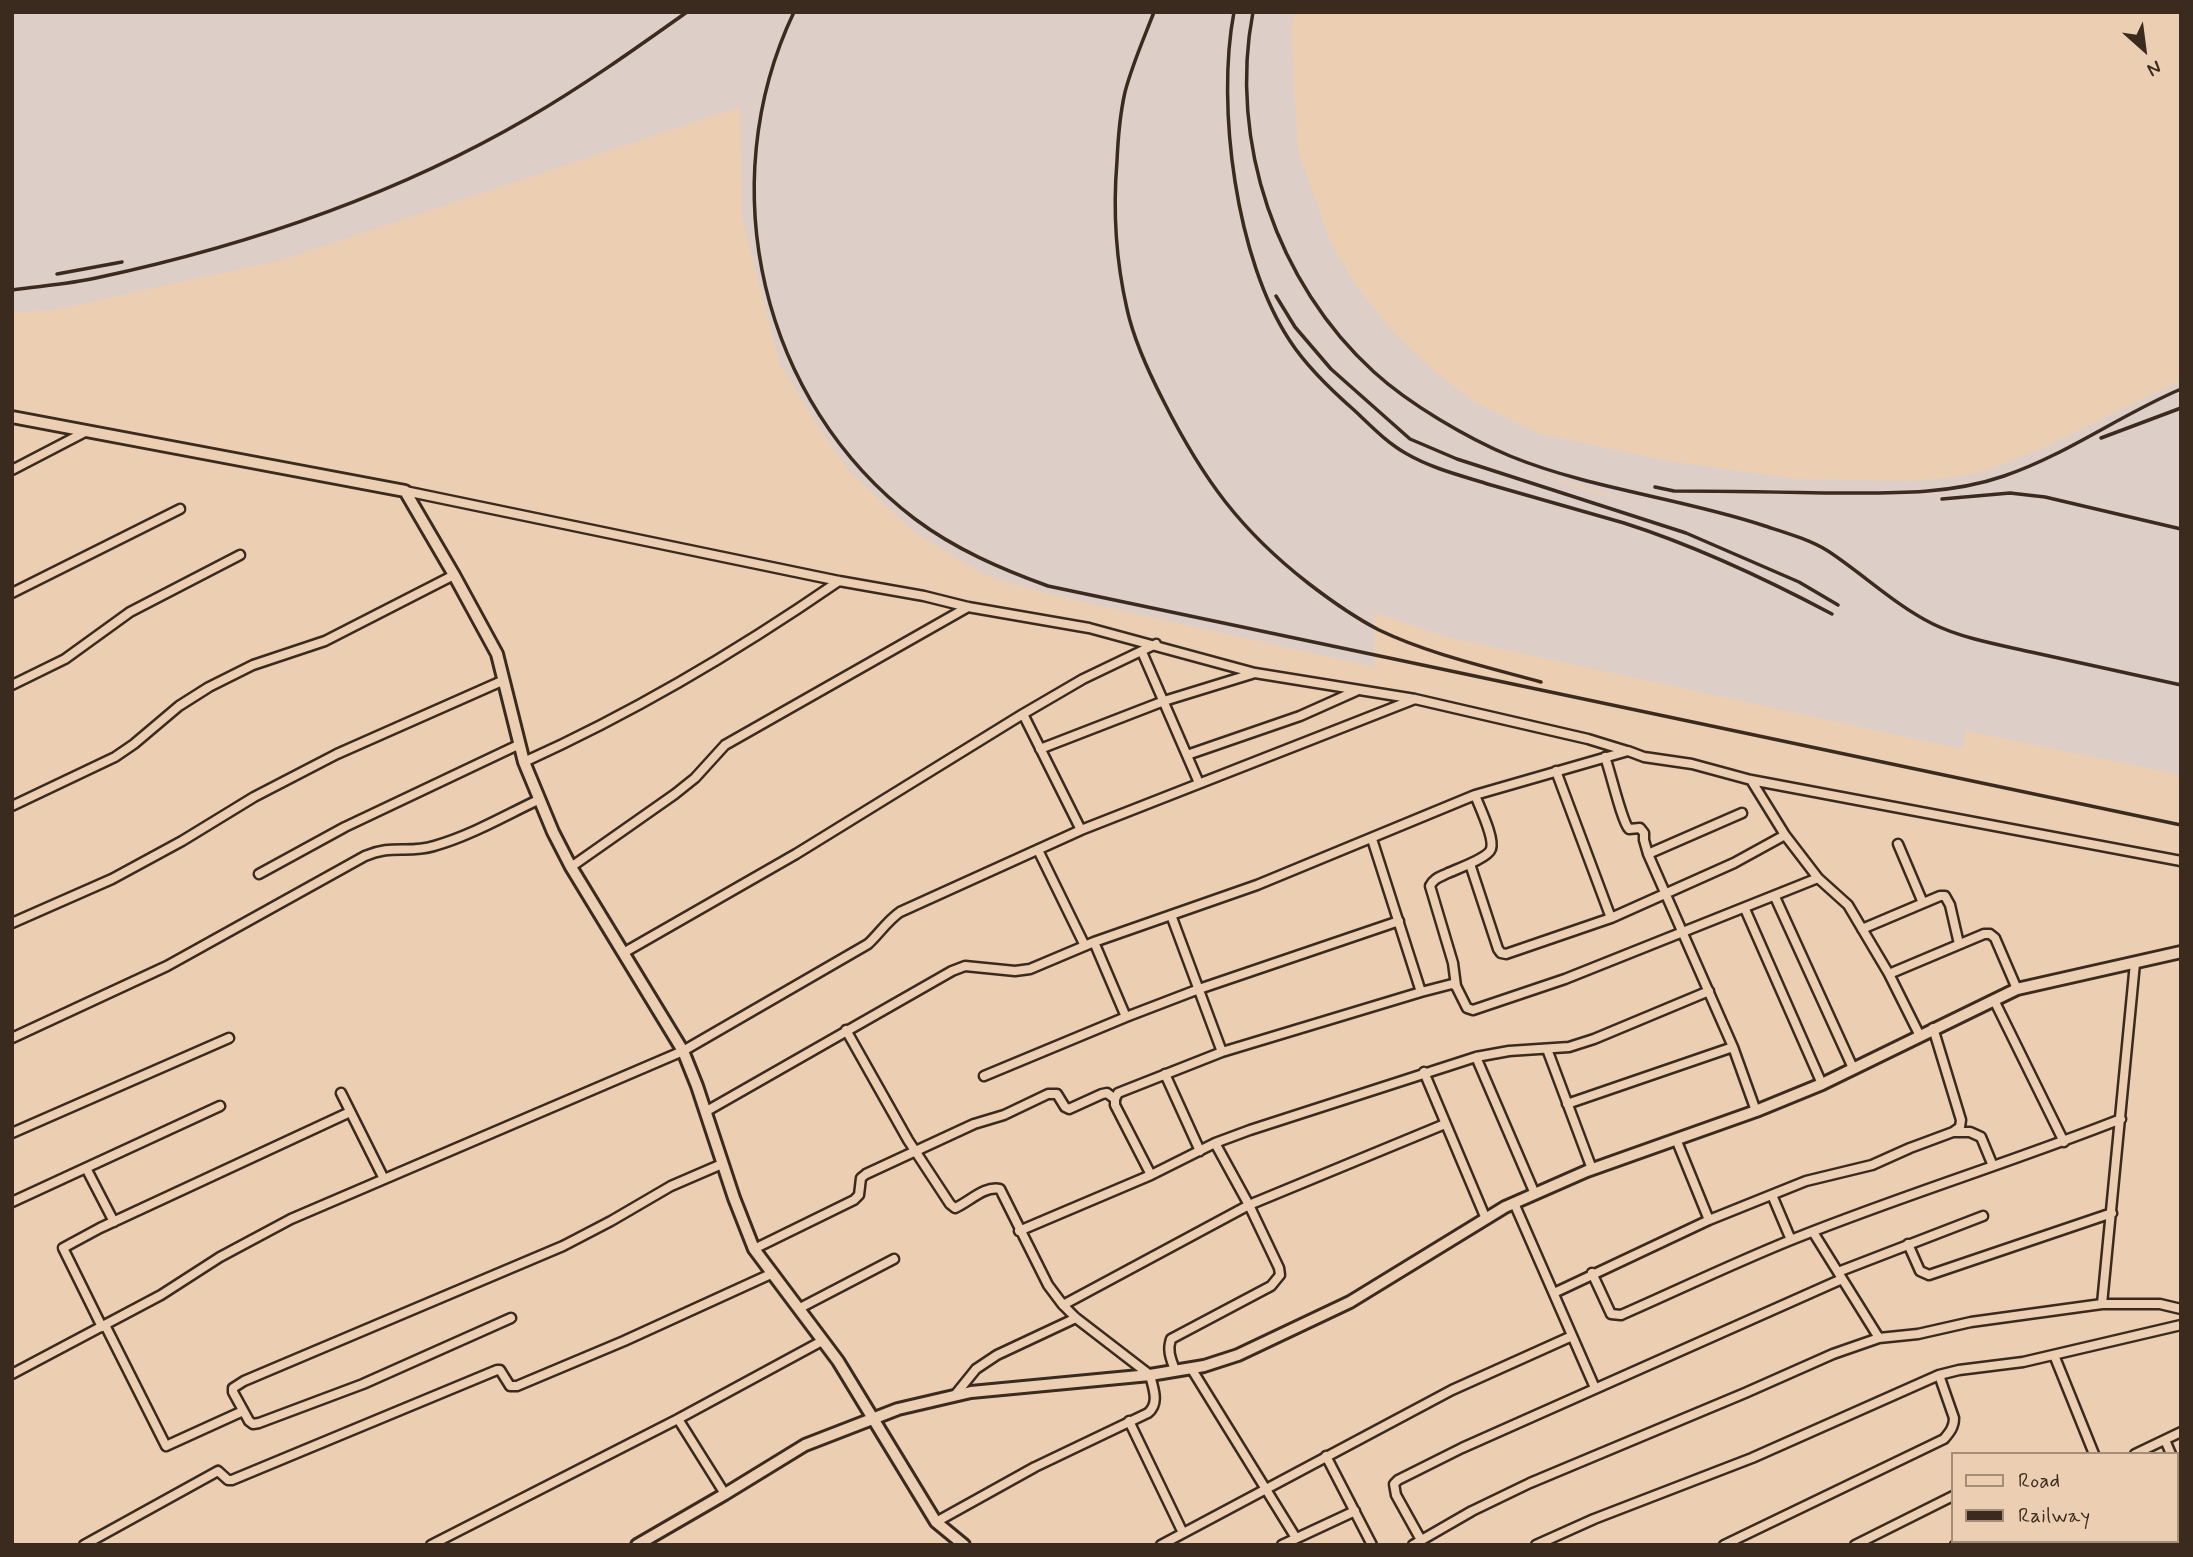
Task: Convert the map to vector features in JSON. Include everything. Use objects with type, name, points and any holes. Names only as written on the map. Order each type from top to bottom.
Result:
[{"type":"street","points":[[12,417],[405,491],[968,607],[1089,628],[1255,673],[1415,699],[1588,738],[1644,757],[1692,764],[1751,780],[2181,860]]},
{"type":"street","points":[[12,470],[87,431]]},
{"type":"street","points":[[405,491],[497,654],[518,745],[538,800],[571,867],[683,1051],[754,1249],[838,1361],[936,1522],[964,1545]]},
{"type":"street","points":[[12,593],[180,509]]},
{"type":"street","points":[[12,685],[65,659],[130,612],[240,555]]},
{"type":"street","points":[[12,806],[115,757],[179,706],[209,687],[253,665],[317,645],[454,575]]},
{"type":"street","points":[[524,762],[583,735],[660,693],[773,626],[839,580]]},
{"type":"street","points":[[571,867],[675,794],[695,778],[724,745],[968,607]]},
{"type":"street","points":[[625,952],[796,854],[1083,679],[1156,644]]},
{"type":"street","points":[[1142,652],[1199,783]]},
{"type":"street","points":[[1040,749],[1164,701],[1255,673]]},
{"type":"street","points":[[12,923],[112,878],[182,841],[254,797],[337,754],[502,681]]},
{"type":"street","points":[[1187,755],[1300,716],[1356,691]]},
{"type":"street","points":[[12,1374],[161,1295],[220,1257],[291,1219],[683,1051],[868,944],[881,932],[887,921],[900,912],[1081,830],[1415,699]]},
{"type":"street","points":[[1023,714],[1081,830]]},
{"type":"street","points":[[259,874],[345,827],[518,745]]},
{"type":"street","points":[[705,1112],[846,1030],[965,966],[1015,971],[1030,969],[1094,942],[1257,885],[1475,795],[1628,751]]},
{"type":"street","points":[[1605,757],[1618,795],[1623,822],[1629,829],[1643,830],[1648,854],[1733,1047],[1756,1111]]},
{"type":"street","points":[[1556,771],[1611,918]]},
{"type":"street","points":[[1751,780],[1785,835],[1818,878],[1848,905],[1889,974],[1919,1034]]},
{"type":"street","points":[[1475,795],[1492,848],[1489,853],[1470,864],[1436,878],[1430,886],[1452,962],[1456,986],[1467,1008],[1473,1010],[1565,979],[1683,930],[1775,897],[1802,882],[1818,878]]},
{"type":"street","points":[[12,1038],[167,966],[365,856],[379,850],[436,846],[538,800]]},
{"type":"street","points":[[1648,854],[1742,813]]},
{"type":"street","points":[[1470,864],[1501,953],[1506,954],[1611,918],[1744,858],[1785,835]]},
{"type":"street","points":[[1372,838],[1421,992]]},
{"type":"street","points":[[1898,844],[1923,903]]},
{"type":"street","points":[[1038,850],[1085,946]]},
{"type":"street","points":[[1862,929],[1940,896],[1948,900],[1959,944]]},
{"type":"street","points":[[1775,897],[1853,1068]]},
{"type":"street","points":[[1745,909],[1822,1084]]},
{"type":"street","points":[[1171,915],[1222,1052]]},
{"type":"street","points":[[984,1076],[1199,989],[1399,921]]},
{"type":"street","points":[[1889,974],[1984,934],[1990,934],[1995,938],[2017,989]]},
{"type":"street","points":[[1094,942],[1126,1017]]},
{"type":"street","points":[[637,1545],[805,1445],[898,1409],[955,1395],[1150,1375],[1191,1368],[1238,1355],[1350,1302],[1514,1203],[1592,1169],[1756,1111],[1822,1084],[1919,1034],[2017,989],[2181,952]]},
{"type":"street","points":[[2102,1304],[2135,963]]},
{"type":"street","points":[[1151,1175],[1115,1105],[1118,1093],[1222,1052],[1448,984],[1456,986]]},
{"type":"street","points":[[1019,1231],[1151,1175],[1215,1143],[1424,1072],[1509,1051],[1569,1047],[1709,991]]},
{"type":"street","points":[[1994,1000],[2064,1142]]},
{"type":"street","points":[[1554,1293],[1709,1220],[1818,1178],[1872,1165],[1954,1132],[1960,1127],[1961,1120],[1933,1028]]},
{"type":"street","points":[[846,1030],[916,1151],[952,1207],[960,1206],[995,1187],[1003,1193],[1019,1231],[1048,1285],[1063,1305],[1150,1375],[1155,1405],[1148,1413],[1035,1467],[936,1522]]},
{"type":"street","points":[[12,1133],[229,1038]]},
{"type":"street","points":[[1567,1104],[1733,1047]]},
{"type":"street","points":[[1547,1049],[1592,1169]]},
{"type":"street","points":[[1476,1058],[1535,1194]]},
{"type":"street","points":[[1424,1072],[1486,1219]]},
{"type":"street","points":[[1165,1074],[1200,1150]]},
{"type":"street","points":[[341,1093],[384,1180]]},
{"type":"street","points":[[754,1249],[854,1200],[859,1195],[861,1178],[974,1124],[1004,1115],[1048,1094],[1057,1094],[1069,1109],[1102,1094],[1107,1093],[1115,1099]]},
{"type":"street","points":[[12,1202],[220,1106]]},
{"type":"street","points":[[243,1411],[166,1446],[63,1248],[350,1112]]},
{"type":"street","points":[[1592,1273],[1611,1314],[1621,1315],[1813,1231],[1910,1194],[2064,1142],[2121,1119]]},
{"type":"street","points":[[1063,1305],[1249,1205],[1446,1124]]},
{"type":"street","points":[[1954,1132],[1969,1132],[1981,1137],[1993,1166]]},
{"type":"street","points":[[1676,1139],[1709,1220]]},
{"type":"street","points":[[1175,1370],[1169,1356],[1171,1339],[1271,1286],[1280,1275],[1249,1205],[1215,1143]]},
{"type":"street","points":[[512,1318],[363,1384],[259,1423],[253,1424],[249,1421],[233,1392],[237,1385],[563,1246],[611,1222],[670,1186],[722,1164]]},
{"type":"street","points":[[86,1168],[114,1222]]},
{"type":"street","points":[[1772,1195],[1791,1240]]},
{"type":"street","points":[[1514,1203],[1595,1388]]},
{"type":"street","points":[[1909,1244],[1920,1271],[1929,1275],[2112,1213]]},
{"type":"street","points":[[1983,1216],[1909,1244],[1840,1275],[1462,1448],[1394,1484],[1396,1495],[1417,1543],[1530,1483],[1833,1353],[1879,1338],[2102,1304],[2160,1304],[2181,1309]]},
{"type":"street","points":[[1813,1231],[1879,1338]]},
{"type":"street","points":[[800,1308],[894,1259]]},
{"type":"street","points":[[84,1545],[218,1471],[228,1480],[232,1480],[496,1370],[500,1370],[510,1386],[517,1386],[634,1337],[773,1273]]},
{"type":"street","points":[[955,1395],[976,1369],[997,1354],[1076,1318]]},
{"type":"street","points":[[1536,1545],[1594,1519],[1752,1458],[1939,1375],[2054,1355],[2091,1344],[2181,1325]]},
{"type":"street","points":[[1161,1545],[1452,1390],[1572,1336]]},
{"type":"street","points":[[431,1545],[678,1419],[822,1341]]},
{"type":"street","points":[[2054,1355],[2093,1452]]},
{"type":"street","points":[[1191,1368],[1296,1538]]},
{"type":"street","points":[[1724,1545],[1944,1439],[1950,1433],[1954,1418],[1939,1375]]},
{"type":"street","points":[[678,1419],[725,1494]]},
{"type":"street","points":[[1129,1422],[1183,1534]]},
{"type":"street","points":[[2139,1452],[2181,1432]]},
{"type":"street","points":[[2165,1440],[2170,1452]]},
{"type":"street","points":[[1326,1455],[1372,1545]]},
{"type":"street","points":[[1855,1545],[1952,1496]]},
{"type":"street","points":[[1282,1545],[1354,1511]]},
{"type":"shaded area","points":[[12,12],[1295,12],[1291,29],[1298,150],[1330,241],[1357,287],[1393,332],[1432,369],[1474,402],[1540,434],[1669,461],[1797,479],[1913,481],[1983,472],[2041,449],[2181,380],[2181,785],[2176,774],[1967,731],[1962,749],[1443,636],[1374,612],[1375,667],[1053,595],[987,576],[914,532],[850,472],[779,362],[742,217],[740,107],[282,260],[53,310],[12,312]],"holes":[[[1514,466],[1655,509],[1584,490]]]},
{"type":"railway","points":[[12,290],[86,280],[152,265],[264,234],[373,194],[478,146],[528,118],[589,80],[687,12]]},
{"type":"railway","points":[[794,12],[769,79],[756,148],[755,218],[766,287],[787,353],[819,415],[862,471],[915,519],[946,540],[996,565],[1048,586],[2181,825]]},
{"type":"railway","points":[[1154,12],[1131,72],[1122,109],[1116,179],[1116,235],[1123,291],[1142,357],[1193,455],[1225,502],[1262,543],[1308,583],[1360,620],[1418,646],[1541,682]]},
{"type":"railway","points":[[1234,12],[1229,50],[1230,136],[1244,226],[1256,269],[1271,307],[1290,341],[1311,369],[1386,439],[1400,450],[1427,464],[1651,532],[1730,564],[1832,614]]},
{"type":"railway","points":[[1253,12],[1247,61],[1248,110],[1255,159],[1268,207],[1286,253],[1311,297],[1340,337],[1374,372],[1404,396],[1476,440],[1510,456],[1572,477],[1731,516],[1813,543],[1841,560],[1905,608],[1944,629],[1994,644],[2181,685]]},
{"type":"railway","points":[[57,274],[122,262]]},
{"type":"railway","points":[[1276,296],[1295,327],[1331,369],[1410,439],[1457,459],[1686,533],[1799,582],[1838,605]]},
{"type":"railway","points":[[1655,487],[1674,491],[1869,493],[1960,487],[2027,467],[2181,389]]},
{"type":"railway","points":[[2101,438],[2181,408]]},
{"type":"railway","points":[[1942,499],[2010,493],[2045,497],[2181,529]]}]
